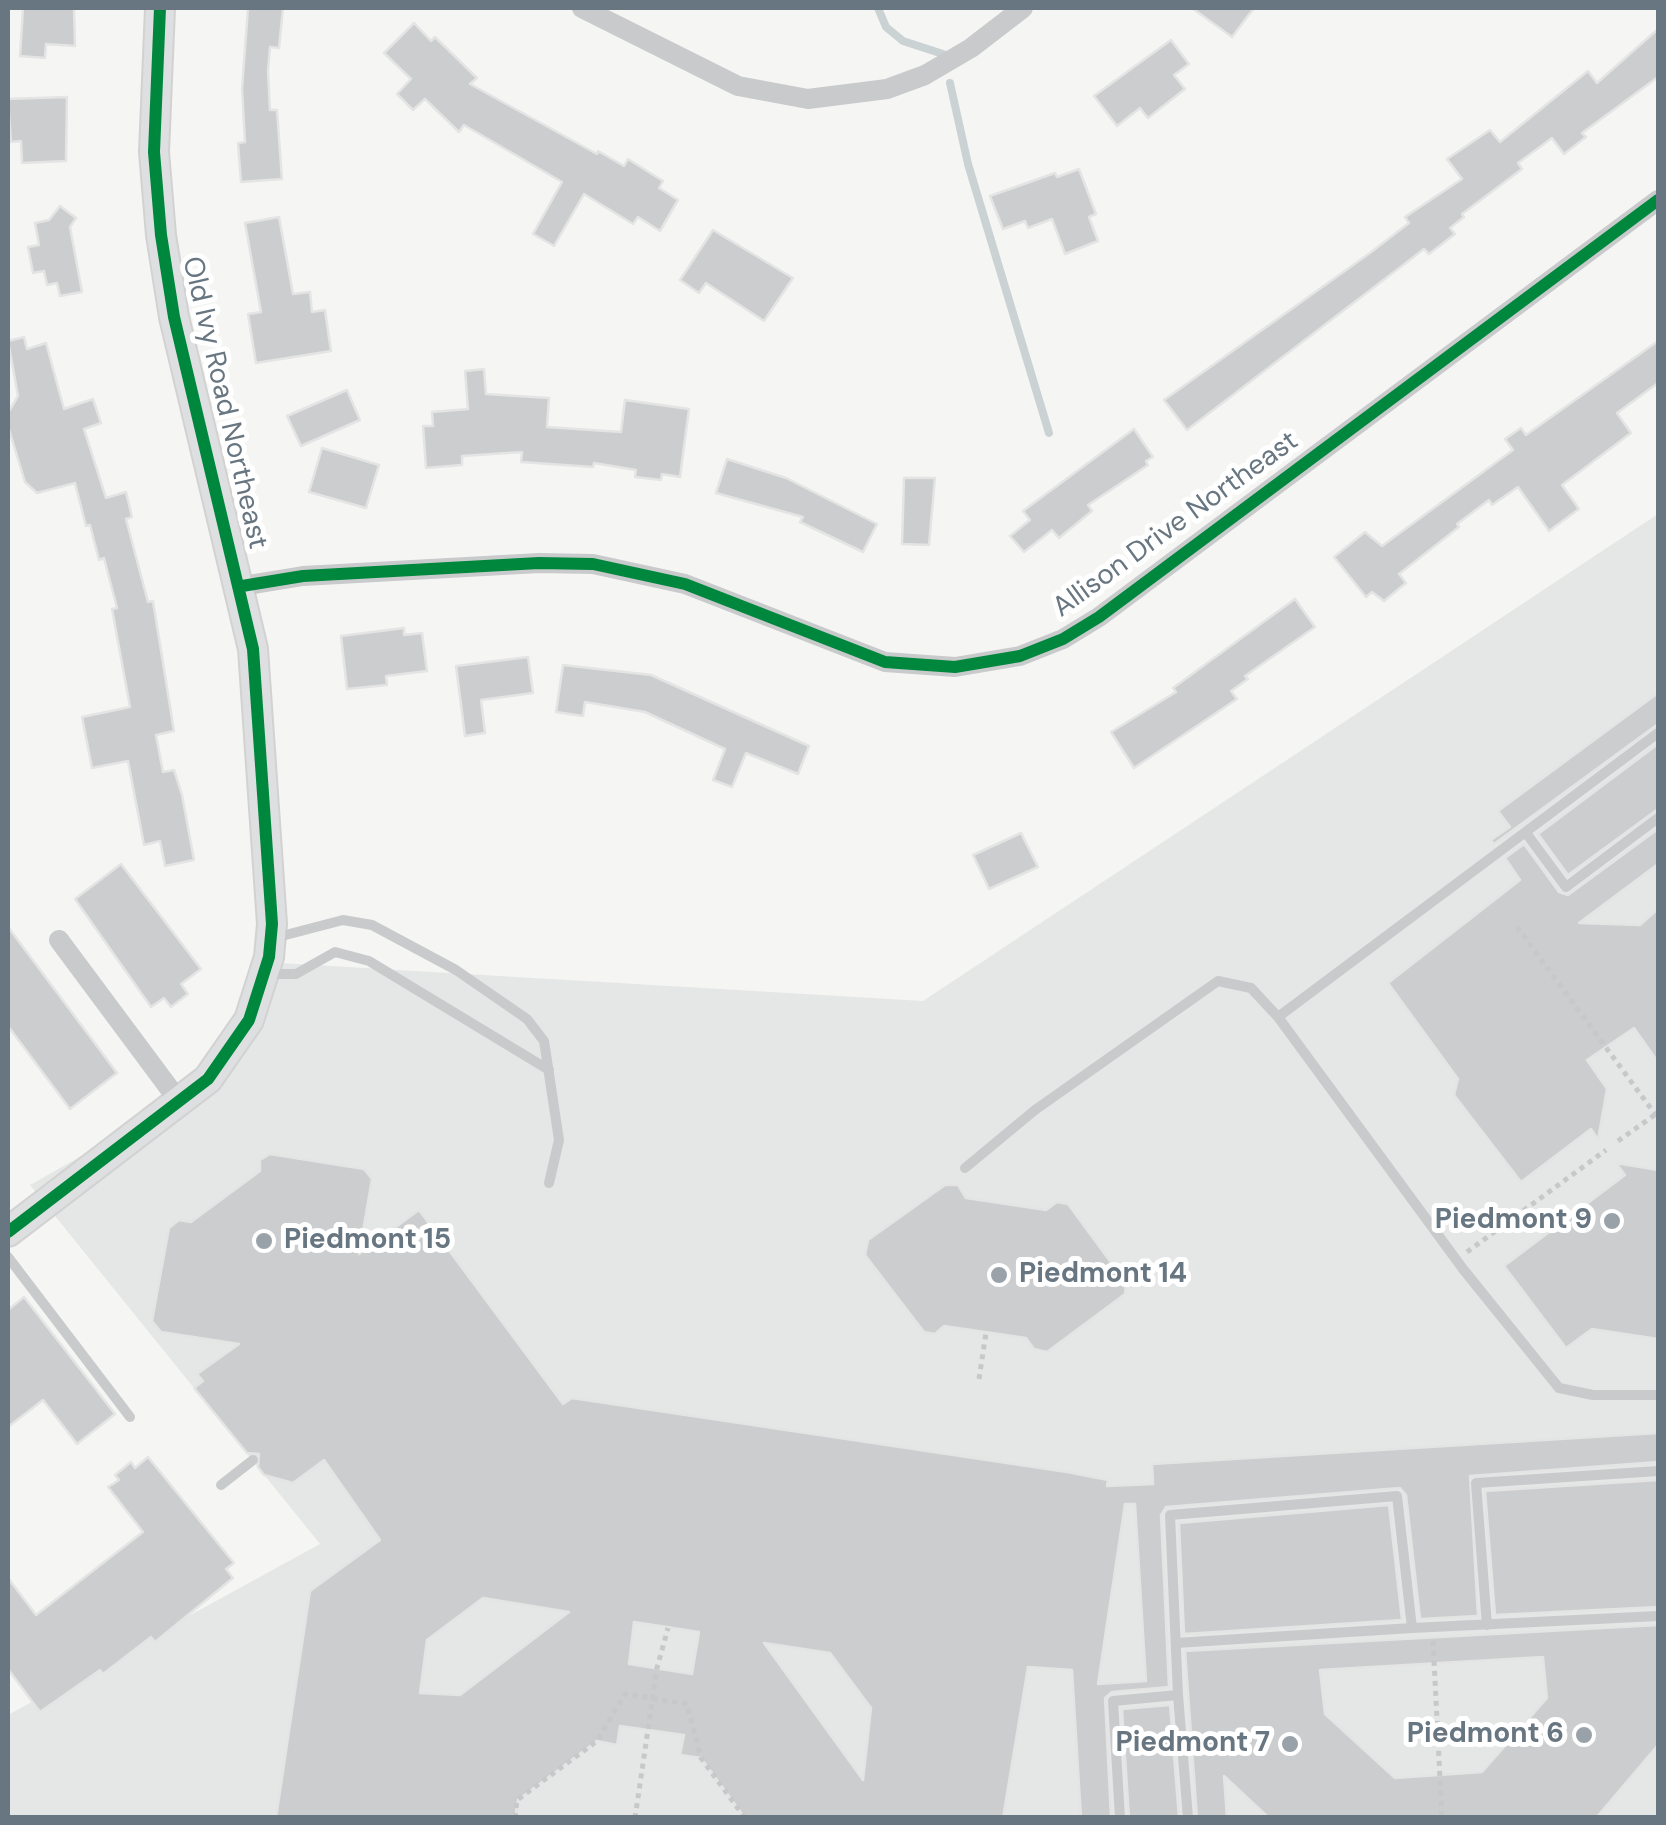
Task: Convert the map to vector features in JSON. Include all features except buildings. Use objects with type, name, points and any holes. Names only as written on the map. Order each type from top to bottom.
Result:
[{"type":"street","name":"Old Ivy Road Northeast","points":[[8,1232],[181,1104],[231,1051],[249,1020],[270,939],[261,709],[242,586],[174,316],[160,234],[154,152],[160,8]]},
{"type":"street","points":[[582,8],[738,86],[808,99],[874,92],[925,75],[971,48],[1024,8]]},
{"type":"street","name":"Allison Drive Northeast","points":[[242,586],[303,576],[593,564],[686,584],[885,662],[955,667],[1020,656],[1099,617],[1658,200]]},
{"type":"street","points":[[58,940],[181,1104]]},
{"type":"lane","points":[[1278,1017],[1658,734]]},
{"type":"lane","points":[[1526,833],[1566,887],[1658,818]]},
{"type":"lane","points":[[270,939],[343,920],[372,925],[456,970],[527,1019],[544,1041],[559,1140],[548,1183]]},
{"type":"lane","points":[[264,974],[296,974],[335,952],[369,960],[549,1070]]},
{"type":"lane","points":[[964,1168],[1034,1110],[1218,980],[1251,988],[1278,1017],[1456,1260],[1559,1388],[1593,1396],[1658,1395]]},
{"type":"lane","points":[[8,1257],[130,1418]]},
{"type":"lane","points":[[221,1484],[252,1460]]},
{"type":"lane","points":[[1486,1625],[1476,1482],[1658,1471]]},
{"type":"lane","points":[[1188,1818],[1170,1514],[1397,1496],[1412,1628]]},
{"type":"lane","points":[[1176,1643],[1658,1616]]},
{"type":"lane","points":[[1120,1818],[1113,1701],[1178,1696]]},
{"type":"path","points":[[1517,927],[1658,1115],[1618,1142]]},
{"type":"path","points":[[1456,1260],[1606,1150]]},
{"type":"path","points":[[979,1378],[986,1332]]},
{"type":"path","points":[[635,1818],[668,1628]]},
{"type":"path","points":[[1432,1628],[1442,1818]]},
{"type":"path","points":[[515,1818],[518,1800],[597,1740],[625,1694],[687,1704],[702,1758],[746,1818]]},
{"type":"shaded area","points":[[1658,514],[1658,1817],[8,1818],[8,1715],[320,1544],[30,1185],[226,1074],[280,963],[923,1001]]},
{"type":"waterway","points":[[878,8],[886,27],[903,41],[946,55]]},
{"type":"waterway","points":[[950,83],[968,164],[1049,433]]},
{"type":"cycle path","points":[[8,1232],[208,1079],[249,1020],[269,957],[272,924],[253,649],[174,317],[161,235],[154,152],[160,8]]},
{"type":"cycle path","points":[[242,586],[303,576],[539,563],[593,564],[685,584],[885,662],[955,667],[1020,656],[1063,639],[1099,617],[1658,200]]},
{"type":"place","name":"Piedmont 9","points":[[1612,1221]]},
{"type":"place","name":"Piedmont 15","points":[[264,1241]]},
{"type":"place","name":"Piedmont 14","points":[[999,1275]]},
{"type":"place","name":"Piedmont 6","points":[[1584,1735]]},
{"type":"place","name":"Piedmont 7","points":[[1290,1744]]}]
